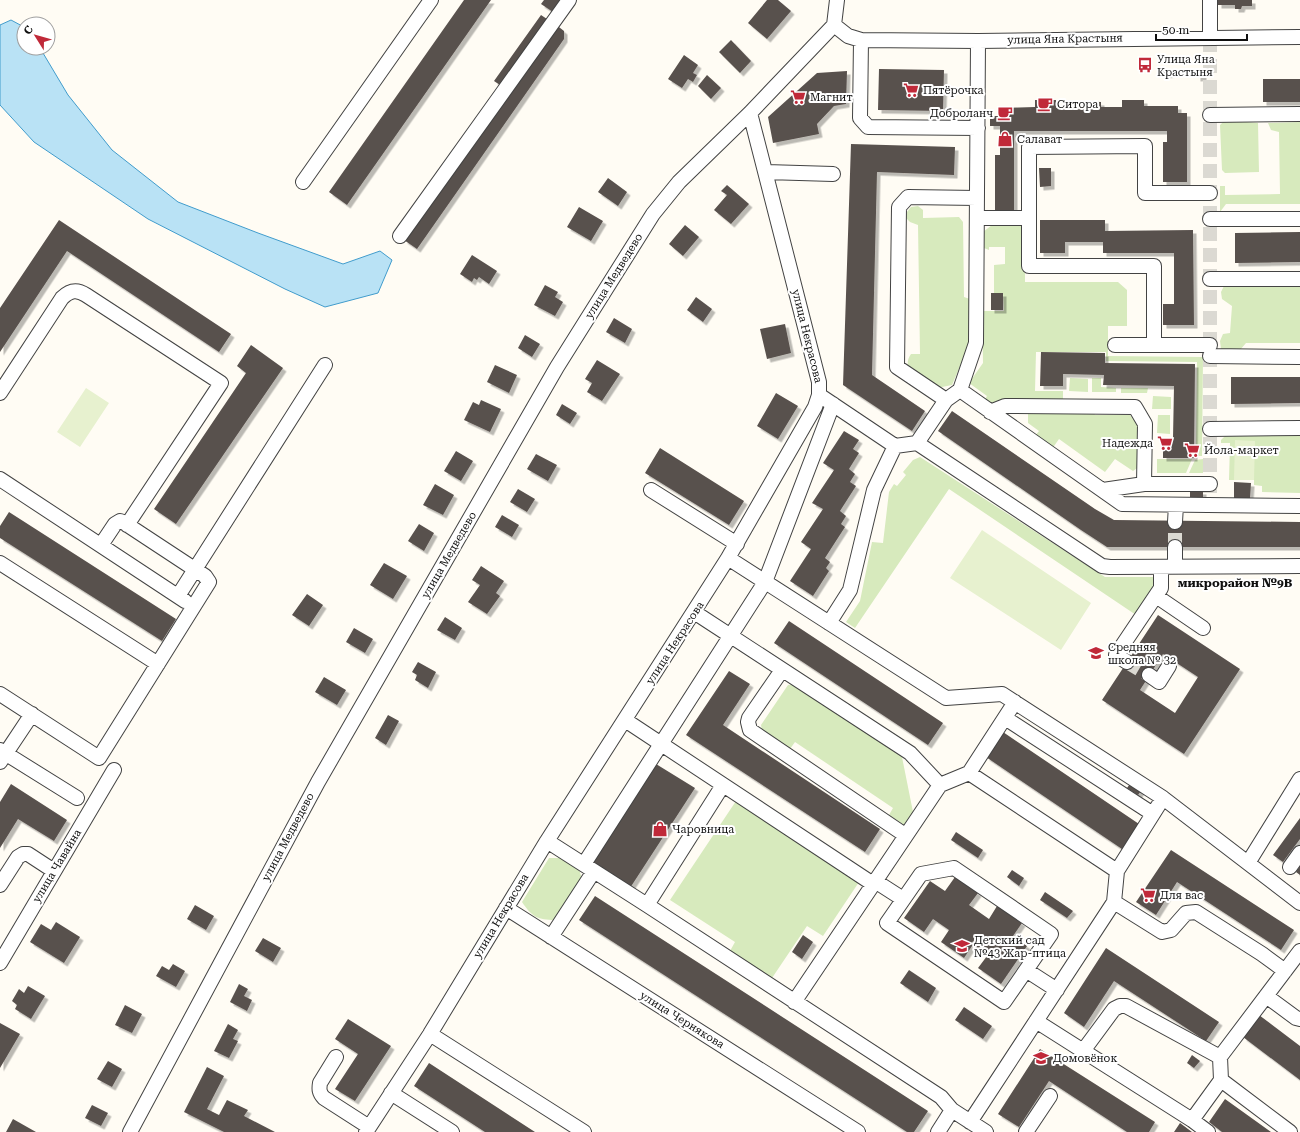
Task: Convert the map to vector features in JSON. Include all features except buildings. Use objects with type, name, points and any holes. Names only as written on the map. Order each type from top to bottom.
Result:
[{"type":"street","points":[[303,182],[430,0]]},
{"type":"street","points":[[400,236],[569,0]]},
{"type":"street","points":[[834,25],[836,0]]},
{"type":"street","points":[[1210,0],[1210,38]]},
{"type":"street","name":"улица Яна Крастыня","points":[[834,25],[848,36],[861,40],[978,41],[1300,37]]},
{"type":"street","name":"улица Медведево","points":[[130,1132],[318,782],[557,367],[653,214],[679,182],[750,113],[834,25]]},
{"type":"street","points":[[861,40],[860,118],[868,127],[978,128]]},
{"type":"street","points":[[917,443],[946,400],[960,390],[976,343],[978,41]]},
{"type":"street","name":"улица Некрасова","points":[[368,1130],[430,1034],[547,841],[737,544],[815,407],[819,395],[819,382],[750,113]]},
{"type":"street","points":[[1210,115],[1300,114]]},
{"type":"street","points":[[1154,345],[1154,266],[1029,266],[1029,146],[1145,146],[1145,192],[1210,193]]},
{"type":"street","points":[[766,172],[833,174]]},
{"type":"street","points":[[946,400],[897,366],[899,207],[908,197],[977,198]]},
{"type":"street","points":[[977,218],[1029,218]]},
{"type":"street","points":[[1210,219],[1300,219]]},
{"type":"street","points":[[1210,279],[1300,279]]},
{"type":"street","points":[[0,393],[62,298],[67,293],[74,291],[80,291],[221,383],[127,525]]},
{"type":"street","points":[[1115,345],[1154,345],[1300,357]]},
{"type":"street","points":[[178,596],[325,364]]},
{"type":"street","points":[[960,390],[1122,504],[1300,506]]},
{"type":"street","points":[[819,395],[895,446],[917,443],[1102,566],[1300,566]]},
{"type":"street","points":[[551,937],[589,867],[661,743],[765,582],[833,404]]},
{"type":"street","points":[[990,412],[1005,406],[1135,407],[1145,424],[1144,484]]},
{"type":"street","points":[[1210,429],[1300,428]]},
{"type":"street","points":[[829,623],[850,590],[874,490],[895,446]]},
{"type":"street","points":[[1102,490],[1144,484],[1210,484]]},
{"type":"street","points":[[2,485],[100,545],[193,606]]},
{"type":"street","points":[[651,490],[737,544]]},
{"type":"street","points":[[1175,522],[1176,505]]},
{"type":"street","points":[[0,694],[99,758],[208,582],[205,576],[195,569],[120,521],[117,522],[100,545]]},
{"type":"street","points":[[1127,662],[1116,655],[1161,588],[1175,547]]},
{"type":"street","points":[[728,558],[946,698],[1002,694],[1163,798],[1300,903]]},
{"type":"street","points":[[0,563],[158,664]]},
{"type":"street","points":[[1156,596],[1203,628]]},
{"type":"street","points":[[694,612],[910,753],[940,785]]},
{"type":"street","points":[[1149,676],[1159,682],[1169,666]]},
{"type":"street","points":[[782,670],[749,718],[748,722],[750,730],[905,835]]},
{"type":"street","points":[[794,1002],[940,785],[969,773],[1015,702]]},
{"type":"street","points":[[32,714],[2,755],[77,798]]},
{"type":"street","points":[[1005,718],[1153,814]]},
{"type":"street","points":[[625,720],[874,882],[904,899]]},
{"type":"street","name":"улица Чавайна","points":[[0,962],[114,770]]},
{"type":"street","points":[[969,773],[1117,871]]},
{"type":"street","points":[[1248,863],[1300,779]]},
{"type":"street","points":[[647,905],[723,785]]},
{"type":"street","points":[[970,1122],[1114,902],[1117,871],[1163,798]]},
{"type":"street","points":[[547,841],[941,1097],[952,1110],[986,1132]]},
{"type":"street","points":[[1290,867],[1300,853]]},
{"type":"street","points":[[0,885],[18,857],[23,854],[28,854],[54,871]]},
{"type":"street","points":[[954,868],[1051,934],[1026,970],[1004,1002],[887,923],[921,874],[954,868]]},
{"type":"street","points":[[1114,902],[1162,932],[1171,930],[1186,913],[1196,912],[1262,954],[1285,971]]},
{"type":"street","name":"улица Чернякова","points":[[506,908],[858,1132]]},
{"type":"street","points":[[1192,1120],[1221,1080],[1220,1057],[1300,951]]},
{"type":"street","points":[[1026,970],[1057,990]]},
{"type":"street","points":[[1266,996],[1296,1018],[1300,1019]]},
{"type":"street","points":[[1083,1051],[1114,1009],[1120,1006],[1126,1006],[1220,1057]]},
{"type":"street","points":[[1036,1021],[1192,1120],[1208,1132]]},
{"type":"street","points":[[430,1034],[584,1132]]},
{"type":"street","points":[[336,1057],[320,1082],[319,1087],[321,1095],[368,1130]]},
{"type":"street","points":[[1221,1080],[1290,1132]]},
{"type":"street","points":[[391,1093],[452,1132]]},
{"type":"street","points":[[1026,1132],[1050,1096]]},
{"type":"street","points":[[938,1132],[952,1110]]},
{"type":"green space","points":[[1225,120],[1258,123],[1259,172],[1225,173],[1222,170],[1220,125]]},
{"type":"green space","points":[[1300,122],[1300,204],[1226,204],[1220,212],[1220,186],[1225,186],[1225,195],[1280,194],[1279,132],[1271,130],[1268,123]]},
{"type":"green space","points":[[918,206],[923,210],[923,218],[959,217],[963,222],[964,297],[970,299],[969,345],[952,385],[937,388],[909,370],[908,364],[911,354],[920,354],[918,225],[910,222],[906,218],[907,212],[911,207]]},
{"type":"green space","points":[[992,225],[1025,225],[1025,282],[1118,282],[1127,290],[1127,326],[1108,326],[1108,356],[1203,357],[1202,456],[1196,456],[1197,362],[1106,361],[1106,352],[1036,352],[1035,391],[1063,391],[1063,402],[991,407],[983,402],[987,396],[969,383],[983,363],[982,311],[1004,311],[1003,293],[994,293],[994,265],[1005,264],[1005,247],[989,247],[989,250],[984,248],[983,232]]},
{"type":"green space","points":[[1224,286],[1300,287],[1300,343],[1246,343],[1240,350],[1227,354],[1221,349],[1220,341],[1223,334],[1230,333],[1232,306],[1222,299],[1221,292]]},
{"type":"green space","points":[[1070,378],[1088,379],[1088,392],[1069,391]]},
{"type":"green space","points":[[1092,378],[1101,378],[1101,387],[1116,388],[1116,392],[1092,392]]},
{"type":"green space","points":[[86,388],[109,403],[80,447],[57,432]]},
{"type":"green space","points":[[1121,388],[1148,388],[1147,393],[1121,393]]},
{"type":"green space","points":[[1153,396],[1171,397],[1171,409],[1152,409]]},
{"type":"green space","points":[[1028,410],[1093,411],[1095,415],[1130,415],[1139,427],[1140,466],[1133,471],[1115,459],[1105,472],[1059,439],[1052,449],[1035,436],[1039,431],[1028,423]]},
{"type":"green space","points":[[1158,415],[1170,415],[1170,434],[1157,433]]},
{"type":"green space","points":[[1226,435],[1300,436],[1300,493],[1262,492],[1262,486],[1254,485],[1254,480],[1229,480],[1230,443],[1221,443],[1221,440]]},
{"type":"green space","points":[[1235,440],[1255,441],[1254,480],[1234,480]]},
{"type":"green space","points":[[920,457],[1105,577],[1159,577],[1139,617],[949,489],[855,628],[846,622],[860,601],[872,542],[883,543],[889,492],[894,484],[897,486],[906,475],[903,472],[913,460]]},
{"type":"green space","points":[[1157,459],[1192,459],[1186,473],[1157,473]]},
{"type":"green space","points":[[1203,459],[1203,473],[1189,473],[1195,460]]},
{"type":"green space","points":[[982,530],[1091,603],[1061,650],[950,578]]},
{"type":"green space","points":[[796,684],[901,752],[913,812],[904,825],[889,815],[893,808],[795,742],[790,749],[762,731],[761,725],[788,685]]},
{"type":"green space","points":[[736,801],[859,882],[823,936],[807,926],[772,978],[730,951],[735,942],[670,900]]},
{"type":"green space","points":[[549,858],[563,858],[579,869],[582,879],[555,920],[536,917],[522,902]]},
{"type":"water","points":[[11,20],[16,23],[16,56],[45,56],[68,95],[112,150],[178,202],[343,264],[380,251],[392,260],[378,293],[325,307],[285,289],[148,219],[34,142],[0,105],[0,25]]},
{"type":"tunnel","points":[[1210,38],[1210,505]]},
{"type":"tunnel","points":[[1175,522],[1175,547]]},
{"type":"tunnel","points":[[1127,662],[1149,675]]},
{"type":"place","name":"Улица Яна Крастыня","points":[[1145,65]]},
{"type":"place","name":"Пятёрочка","points":[[911,90]]},
{"type":"place","name":"Магнит","points":[[798,97]]},
{"type":"place","name":"Ситора","points":[[1045,104]]},
{"type":"place","name":"Доброланч","points":[[1005,113]]},
{"type":"place","name":"Салават","points":[[1005,139]]},
{"type":"place","name":"Надежда","points":[[1165,443]]},
{"type":"place","name":"Йола-маркет","points":[[1192,450]]},
{"type":"place","name":"Средняя школа № 32","points":[[1096,653]]},
{"type":"place","name":"Чаровница","points":[[660,829]]},
{"type":"place","name":"Для вас","points":[[1148,895]]},
{"type":"place","name":"Детский сад №43 Жар-птица","points":[[962,946]]},
{"type":"place","name":"Домовёнок","points":[[1041,1058]]},
{"type":"district","name":"микрорайон №9В","points":[[1235,583]]}]
